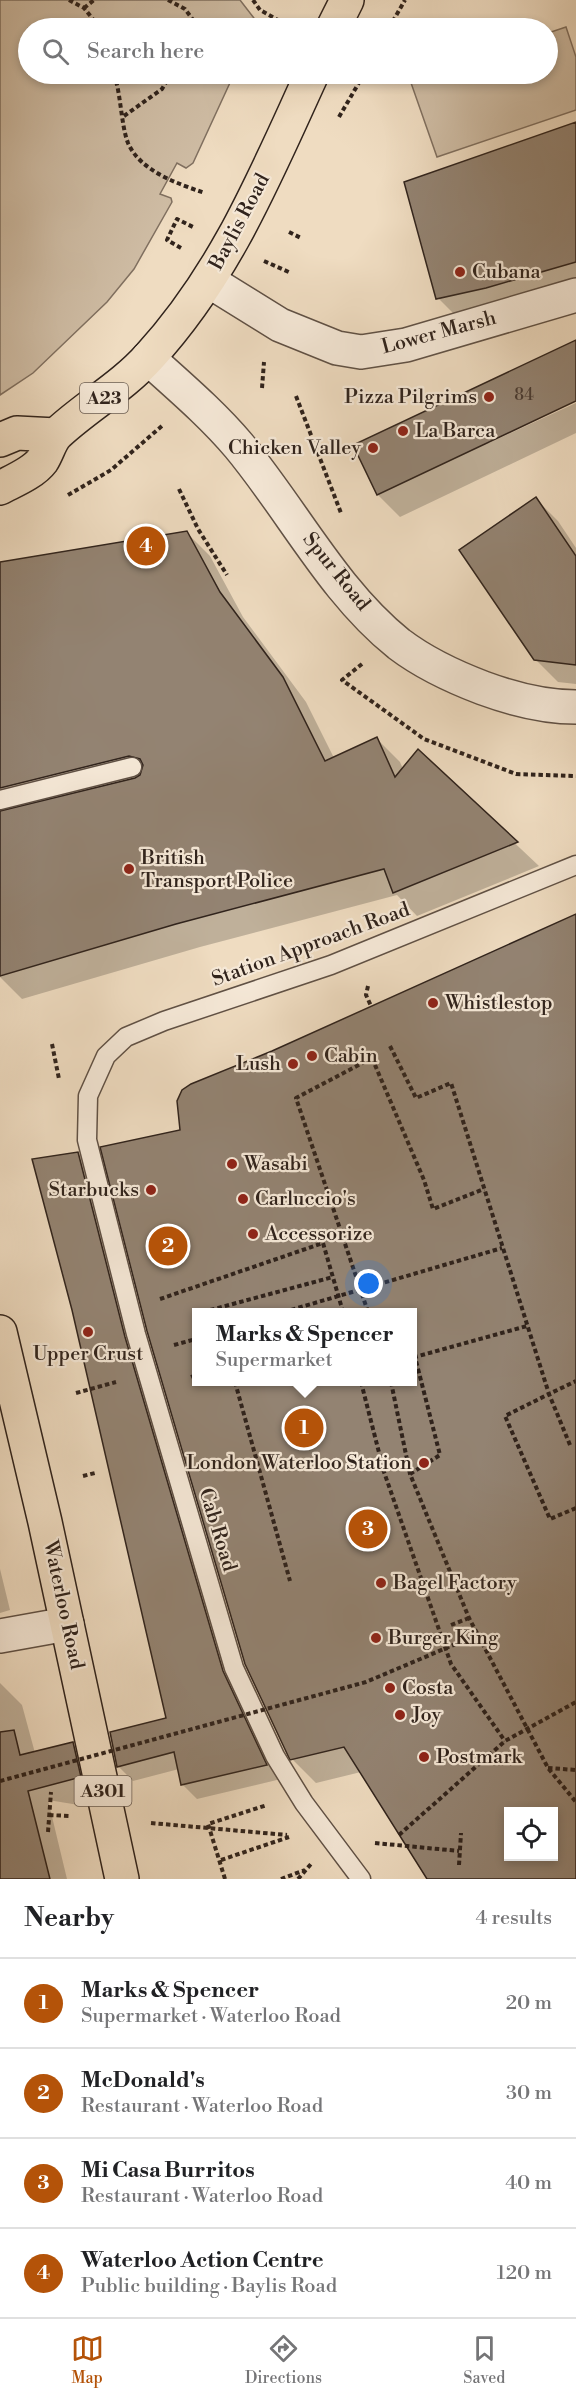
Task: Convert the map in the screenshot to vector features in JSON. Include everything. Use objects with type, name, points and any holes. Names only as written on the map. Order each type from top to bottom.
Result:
[{"type":"main road","points":[[338,18],[347,0]]},
{"type":"main road","name":"Baylis Road","points":[[0,488],[42,462],[56,435],[115,390],[148,358],[191,308],[231,245],[248,213],[307,84]]},
{"type":"main road","points":[[0,440],[17,434],[56,435]]},
{"type":"main road","name":"Waterloo Road","points":[[0,1332],[45,1522],[122,1879]]},
{"type":"street","name":"Lower Marsh","points":[[208,281],[264,316],[311,339],[337,348],[361,352],[388,349],[576,295]]},
{"type":"street","name":"Spur Road","points":[[148,358],[199,404],[238,445],[279,496],[351,596],[399,644],[450,676],[513,699],[576,707]]},
{"type":"street","points":[[0,1636],[67,1624]]},
{"type":"lane","points":[[0,800],[132,766]]},
{"type":"lane","name":"Station Approach Road","points":[[88,1096],[106,1056],[126,1037],[164,1021],[331,965],[576,865]]},
{"type":"lane","name":"Cab Road","points":[[88,1096],[87,1140],[133,1323],[234,1668],[275,1756],[299,1794],[361,1879]]},
{"type":"path","points":[[69,0],[84,8],[92,18]]},
{"type":"path","points":[[84,8],[94,0]]},
{"type":"path","points":[[168,0],[185,9],[192,18]]},
{"type":"path","points":[[253,0],[260,10],[274,18]]},
{"type":"path","points":[[395,18],[405,0]]},
{"type":"path","points":[[116,84],[128,141],[138,159],[169,178],[205,194]]},
{"type":"path","points":[[124,116],[162,89],[165,84]]},
{"type":"path","points":[[167,240],[177,219],[191,226]]},
{"type":"path","points":[[289,232],[301,238]]},
{"type":"path","points":[[273,265],[291,273]]},
{"type":"path","points":[[296,396],[342,515]]},
{"type":"path","points":[[62,499],[111,470],[168,421]]},
{"type":"path","points":[[179,489],[198,529],[226,575]]},
{"type":"path","points":[[390,1046],[416,1098],[451,1083],[549,1394],[570,1445]]},
{"type":"path","points":[[367,1308],[296,1098],[372,1058],[424,1180],[433,1209],[484,1189]]},
{"type":"path","points":[[156,1301],[322,1243],[342,1308]]},
{"type":"path","points":[[298,1308],[502,1248]]},
{"type":"path","points":[[218,1308],[333,1277]]},
{"type":"path","points":[[417,1356],[527,1326]]},
{"type":"path","points":[[174,1345],[192,1339]]},
{"type":"path","points":[[410,1474],[440,1455],[417,1366]]},
{"type":"path","points":[[76,1393],[122,1380]]},
{"type":"path","points":[[576,1382],[506,1416],[550,1519],[576,1508]]},
{"type":"path","points":[[236,1386],[290,1581]]},
{"type":"path","points":[[362,1386],[384,1472],[451,1664],[505,1741]]},
{"type":"path","points":[[392,1386],[410,1474],[477,1635],[548,1768],[576,1802]]},
{"type":"path","points":[[82,1476],[95,1473]]},
{"type":"path","points":[[451,1625],[470,1618]]},
{"type":"path","points":[[0,1781],[366,1682],[477,1635]]},
{"type":"path","points":[[399,1835],[505,1741],[576,1702]]},
{"type":"path","points":[[548,1768],[576,1770]]},
{"type":"path","points":[[48,1832],[51,1792]]},
{"type":"path","points":[[225,1879],[208,1824],[299,1794]]},
{"type":"path","points":[[221,1860],[321,1825]]},
{"type":"path","points":[[202,1827],[300,1836]]},
{"type":"path","points":[[459,1865],[461,1833]]},
{"type":"path","points":[[367,1842],[459,1851]]},
{"type":"path","points":[[281,1879],[306,1870]]},
{"type":"shaded area","points":[[0,0],[240,0],[254,18],[18,18],[18,84],[229,84],[193,163],[186,168],[177,163],[160,194],[171,198],[172,202],[134,269],[107,302],[33,373],[0,395]]},
{"type":"shaded area","points":[[566,27],[576,57],[576,110],[437,157],[411,84],[558,84],[558,30]]},
{"type":"building","points":[[576,122],[576,262],[486,288],[436,299],[404,182]]},
{"type":"building","points":[[576,340],[576,401],[377,495],[353,445]]},
{"type":"building","points":[[536,497],[576,556],[576,665],[534,660],[459,550]]},
{"type":"building","points":[[187,531],[220,592],[283,677],[325,761],[377,737],[395,777],[418,749],[518,842],[393,893],[384,869],[176,924],[0,976],[0,811],[135,778],[140,775],[143,765],[140,759],[129,756],[0,788],[0,562]]},
{"type":"building","name":"London Waterloo Station","points":[[576,914],[576,1879],[427,1879],[344,1747],[290,1760],[245,1664],[147,1331],[100,1147],[180,1130],[177,1101],[182,1090],[191,1084],[272,1051]]},
{"type":"building","points":[[78,1152],[125,1337],[223,1671],[267,1765],[181,1785],[174,1752],[117,1767],[110,1732],[166,1718],[72,1310],[32,1159]]},
{"type":"building","points":[[14,1730],[20,1755],[73,1742],[81,1777],[28,1791],[50,1879],[0,1879],[0,1732]]},
{"type":"place","name":"Cubana","points":[[460,272]]},
{"type":"place","name":"Pizza Pilgrims","points":[[489,397]]},
{"type":"place","name":"La Barca","points":[[403,431]]},
{"type":"place","name":"Chicken Valley","points":[[373,448]]},
{"type":"place","name":"Waterloo Action Centre","points":[[146,546]]},
{"type":"place","name":"British Transport Police","points":[[129,869]]},
{"type":"place","name":"Whistlestop","points":[[433,1003]]},
{"type":"place","name":"Cabin","points":[[312,1056]]},
{"type":"place","name":"Lush","points":[[293,1064]]},
{"type":"place","name":"Wasabi","points":[[232,1164]]},
{"type":"place","name":"Starbucks","points":[[151,1190]]},
{"type":"place","name":"Carluccio's","points":[[243,1199]]},
{"type":"place","name":"Accessorize","points":[[253,1234]]},
{"type":"place","name":"McDonald's","points":[[168,1246]]},
{"type":"place","name":"Upper Crust","points":[[88,1332]]},
{"type":"place","name":"Marks & Spencer","points":[[304,1428]]},
{"type":"place","name":"London Waterloo Station","points":[[424,1463]]},
{"type":"place","name":"Mi Casa Burritos","points":[[368,1529]]},
{"type":"place","name":"Bagel Factory","points":[[381,1583]]},
{"type":"place","name":"Burger King","points":[[376,1638]]},
{"type":"place","name":"Costa","points":[[390,1688]]},
{"type":"place","name":"Joy","points":[[400,1715]]},
{"type":"place","name":"Postmark","points":[[424,1757]]}]
